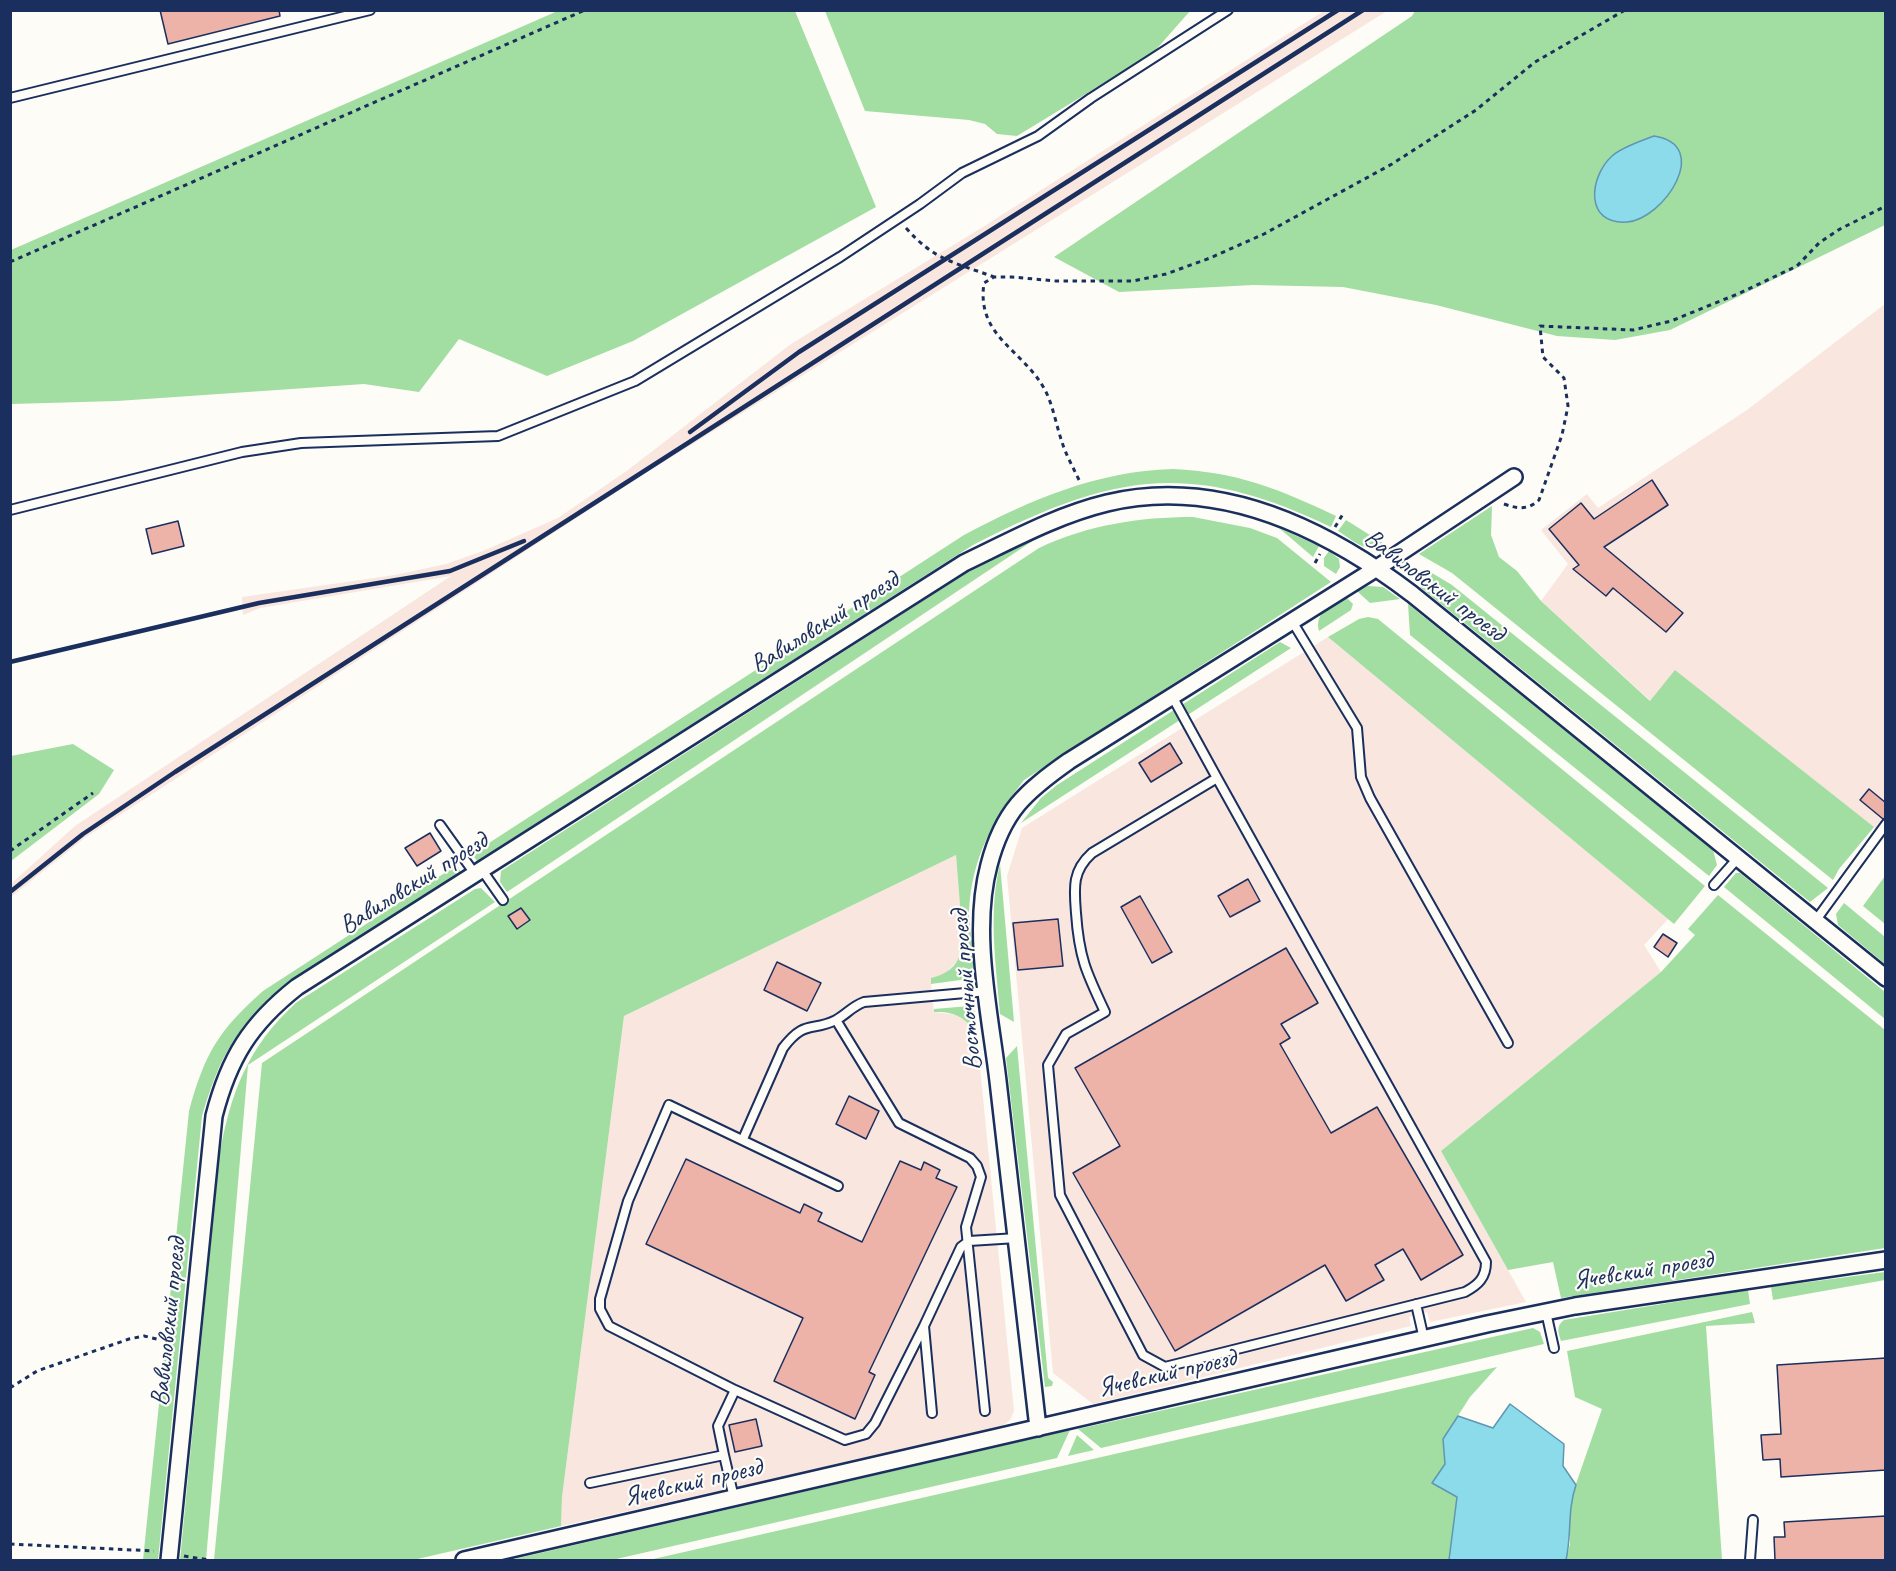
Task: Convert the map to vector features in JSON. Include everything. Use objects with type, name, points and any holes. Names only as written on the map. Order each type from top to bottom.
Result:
[{"type":"street","name":"Восточный проезд","points":[[1038,1428],[988,991],[981,904],[989,864],[1011,810],[1036,784],[1069,761],[1377,568],[1514,477]]},
{"type":"street","name":"Вавиловский проезд","points":[[169,1560],[214,1116],[222,1083],[252,1028],[297,987],[964,564],[1062,517],[1108,502],[1187,495],[1236,502],[1285,518],[1328,539],[1377,568],[1886,978]]},
{"type":"street","name":"Ячевский проезд","points":[[464,1560],[1424,1338],[1546,1312],[1725,1282],[1886,1260]]},
{"type":"lane","points":[[10,98],[369,10]]},
{"type":"lane","points":[[10,510],[242,452],[301,443],[498,436],[635,381],[840,257],[962,173],[1038,136],[1091,98],[1228,10]]},
{"type":"lane","points":[[1292,621],[1357,728],[1361,777],[1370,798],[1508,1043]]},
{"type":"lane","points":[[1172,696],[1486,1262],[1486,1272],[1476,1286],[1416,1304],[1165,1367],[1143,1355],[1060,1195],[1048,1065],[1066,1034],[1105,1012],[1078,949],[1073,881],[1077,870],[1092,853],[1217,778]]},
{"type":"lane","points":[[1816,920],[1886,824]]},
{"type":"lane","points":[[440,825],[503,900]]},
{"type":"lane","points":[[1714,885],[1738,858]]},
{"type":"lane","points":[[743,1139],[783,1048],[792,1036],[808,1026],[836,1020],[850,1007],[864,1002],[988,991]]},
{"type":"lane","points":[[836,1020],[899,1123],[970,1158],[977,1166],[981,1177],[968,1214],[966,1227],[985,1411]]},
{"type":"lane","points":[[838,1186],[669,1105],[628,1201],[600,1299],[600,1309],[609,1326],[735,1390],[835,1437],[855,1439],[866,1434],[875,1423],[961,1247],[969,1242],[1017,1238]]},
{"type":"lane","points":[[1416,1304],[1424,1338]]},
{"type":"lane","points":[[1546,1312],[1554,1348]]},
{"type":"lane","points":[[924,1326],[932,1413]]},
{"type":"lane","points":[[734,1498],[718,1426],[735,1390]]},
{"type":"lane","points":[[590,1483],[724,1455]]},
{"type":"lane","points":[[1750,1560],[1753,1520]]},
{"type":"path","points":[[10,262],[585,10]]},
{"type":"path","points":[[897,218],[924,249],[945,260],[994,277],[1066,281],[1133,281],[1166,274],[1264,234],[1392,164],[1476,110],[1534,62],[1625,10]]},
{"type":"path","points":[[1483,497],[1516,508],[1531,507],[1539,500],[1545,487],[1562,435],[1568,393],[1564,378],[1543,357],[1540,326],[1634,330],[1671,321],[1740,293],[1797,266],[1833,234],[1886,206]]},
{"type":"path","points":[[994,277],[984,283],[981,300],[989,322],[998,338],[1036,375],[1046,392],[1062,445],[1080,480]]},
{"type":"path","points":[[1334,529],[1343,514]]},
{"type":"path","points":[[1419,585],[1432,567]]},
{"type":"path","points":[[10,851],[93,793]]},
{"type":"path","points":[[10,1388],[37,1371],[129,1339],[144,1336],[161,1340]]},
{"type":"path","points":[[10,1544],[141,1549]]},
{"type":"shaded area","points":[[1324,11],[1387,11],[638,478],[86,837],[11,897],[11,884],[75,826],[451,576],[260,608],[243,615],[242,597],[395,575],[446,564],[483,551],[558,518],[628,470],[791,344],[978,230]]},
{"type":"shaded area","points":[[1885,304],[1885,836],[1676,671],[1651,701],[1541,601],[1568,564],[1541,530],[1587,494],[1598,508],[1747,410]]},
{"type":"shaded area","points":[[1328,637],[1668,919],[1644,945],[1661,972],[1441,1151],[1526,1302],[1430,1322],[1427,1312],[1409,1317],[1411,1326],[1093,1404],[1053,1373],[1007,876],[1022,828]]},
{"type":"shaded area","points":[[956,855],[963,943],[961,957],[944,975],[931,978],[931,984],[934,1012],[958,1015],[971,1024],[977,1037],[1014,1411],[1010,1420],[1001,1427],[983,1432],[561,1526],[562,1497],[624,1016]]},
{"type":"green space","points":[[560,10],[795,11],[876,207],[633,341],[547,376],[459,339],[419,392],[364,384],[117,401],[11,404],[11,250]]},
{"type":"green space","points":[[825,11],[1190,11],[1153,53],[1017,136],[997,134],[985,124],[969,120],[865,111]]},
{"type":"green space","points":[[1415,11],[1885,11],[1885,225],[1670,330],[1615,340],[1557,336],[1436,305],[1343,287],[1253,285],[1119,292],[1054,257],[1412,16]]},
{"type":"green space","points":[[1173,469],[1238,478],[1277,490],[1336,516],[1331,527],[1280,505],[1234,491],[1191,484],[1149,484],[1109,490],[1066,503],[973,545],[477,861],[472,854],[964,535],[1014,510],[1065,490],[1118,475]]},
{"type":"green space","points":[[1492,506],[1491,535],[1499,557],[1517,571],[1541,601],[1650,701],[1675,670],[1874,827],[1839,869],[1833,880],[1452,573],[1419,554]]},
{"type":"green space","points":[[1193,517],[1250,528],[1277,538],[1331,582],[1024,780],[993,825],[974,874],[969,911],[973,966],[968,979],[931,984],[931,978],[949,970],[957,962],[963,943],[956,855],[624,1016],[562,1497],[561,1526],[413,1560],[214,1560],[262,1063],[1039,548],[1076,533],[1114,524]]},
{"type":"green space","points":[[1346,520],[1389,547],[1369,548],[1350,539],[1338,531]]},
{"type":"green space","points":[[1279,528],[1319,546],[1313,557]]},
{"type":"green space","points":[[1037,538],[507,892],[500,882],[501,871],[968,572]]},
{"type":"green space","points":[[1329,551],[1339,559],[1340,567],[1336,574],[1324,566],[1324,558]]},
{"type":"green space","points":[[1432,573],[1452,585],[1828,888],[1810,902],[1420,587]]},
{"type":"green space","points":[[1368,586],[1383,587],[1400,599],[1370,603],[1357,591]]},
{"type":"green space","points":[[1345,596],[1353,604],[1351,610],[1319,631],[1318,624],[1322,614]]},
{"type":"green space","points":[[1408,604],[1713,850],[1717,865],[1709,876],[1410,635]]},
{"type":"green space","points":[[1368,617],[1378,619],[1705,886],[1674,924],[1328,637],[1359,619]]},
{"type":"green space","points":[[1280,642],[1291,648],[1021,823],[1041,798],[1057,785]]},
{"type":"green space","points":[[73,744],[114,770],[99,794],[11,861],[11,756]]},
{"type":"green space","points":[[1000,864],[1014,1022],[1000,1014],[994,939],[994,901]]},
{"type":"green space","points":[[457,865],[461,873],[270,997],[235,1038],[220,1066],[202,1116],[158,1560],[143,1560],[189,1111],[201,1073],[224,1031],[263,991]]},
{"type":"green space","points":[[1736,873],[1740,873],[1885,992],[1885,1019],[1724,887]]},
{"type":"green space","points":[[1885,876],[1885,924],[1863,906]]},
{"type":"green space","points":[[481,888],[495,902],[248,1065],[206,1560],[180,1560],[219,1158],[229,1113],[243,1073],[265,1036],[297,1002],[475,889]]},
{"type":"green space","points":[[1718,895],[1885,1030],[1885,1248],[1561,1298],[1553,1262],[1508,1270],[1441,1151],[1661,972],[1695,935],[1688,929]]},
{"type":"green space","points":[[1844,903],[1885,937],[1885,964],[1838,925],[1836,914]]},
{"type":"green space","points":[[970,1006],[975,1012],[977,1037],[965,1020],[960,1017],[954,1014],[934,1012],[934,1009]]},
{"type":"green space","points":[[1017,1046],[1048,1378],[1053,1382],[1052,1386],[1045,1387],[1006,1058]]},
{"type":"green space","points":[[1885,1272],[1885,1280],[1773,1300],[1771,1287]]},
{"type":"green space","points":[[1748,1290],[1750,1304],[1561,1341],[1559,1335],[1558,1329],[1564,1320]]},
{"type":"green space","points":[[1752,1312],[1755,1323],[1706,1326],[1722,1560],[1566,1560],[1570,1544],[1569,1504],[1602,1409],[1575,1397],[1567,1351]]},
{"type":"green space","points":[[1533,1328],[1540,1332],[1544,1344],[1101,1448],[1078,1429]]},
{"type":"green space","points":[[1497,1367],[1470,1397],[1443,1439],[1445,1464],[1457,1497],[1449,1560],[649,1560]]},
{"type":"green space","points":[[1070,1430],[1057,1458],[612,1560],[510,1560]]},
{"type":"green space","points":[[1077,1435],[1094,1450],[1068,1456]]},
{"type":"water","points":[[1654,136],[1671,142],[1680,153],[1681,166],[1676,181],[1667,196],[1655,209],[1641,218],[1627,222],[1613,221],[1603,216],[1597,208],[1595,187],[1604,165],[1621,150]]},
{"type":"water","points":[[1510,1404],[1564,1444],[1563,1466],[1576,1485],[1571,1504],[1566,1560],[1449,1560],[1457,1497],[1432,1483],[1445,1464],[1443,1439],[1458,1416],[1493,1428]]},
{"type":"building","points":[[160,10],[279,10],[280,16],[168,44]]},
{"type":"building","points":[[1652,480],[1668,505],[1604,547],[1683,613],[1666,632],[1613,588],[1606,596],[1573,569],[1579,565],[1549,529],[1581,503],[1594,519]]},
{"type":"building","points":[[178,521],[184,546],[152,554],[146,529]]},
{"type":"building","points":[[1170,743],[1182,763],[1151,782],[1139,763]]},
{"type":"building","points":[[1869,789],[1886,803],[1886,818],[1883,819],[1860,800]]},
{"type":"building","points":[[430,833],[441,851],[417,866],[405,848]]},
{"type":"building","points":[[1248,879],[1260,901],[1230,917],[1218,896]]},
{"type":"building","points":[[1140,896],[1172,952],[1152,963],[1121,907]]},
{"type":"building","points":[[521,908],[530,920],[517,929],[508,916]]},
{"type":"building","points":[[1058,919],[1063,966],[1018,970],[1013,923]]},
{"type":"building","points":[[1663,934],[1677,943],[1668,957],[1654,947]]},
{"type":"building","points":[[1286,948],[1318,1003],[1281,1024],[1290,1038],[1280,1044],[1331,1133],[1377,1107],[1463,1255],[1421,1280],[1403,1249],[1375,1265],[1384,1280],[1346,1301],[1325,1265],[1175,1351],[1073,1173],[1120,1146],[1075,1068]]},
{"type":"building","points":[[777,962],[821,983],[807,1011],[764,990]]},
{"type":"building","points":[[849,1096],[879,1111],[866,1139],[836,1124]]},
{"type":"building","points":[[686,1159],[800,1213],[804,1204],[822,1213],[818,1221],[862,1242],[900,1161],[921,1170],[924,1162],[940,1170],[936,1178],[957,1187],[869,1372],[875,1375],[855,1419],[774,1381],[803,1318],[646,1244]]},
{"type":"building","points":[[1886,1358],[1886,1470],[1781,1477],[1780,1459],[1763,1460],[1761,1435],[1781,1434],[1777,1365]]},
{"type":"building","points":[[756,1419],[762,1446],[735,1452],[729,1425]]},
{"type":"building","points":[[1886,1516],[1886,1560],[1775,1560],[1774,1537],[1785,1537],[1784,1522]]},
{"type":"railway","points":[[690,432],[799,352],[1338,10]]},
{"type":"railway","points":[[10,892],[83,834],[175,772],[1363,10]]},
{"type":"railway","points":[[10,662],[259,603],[450,571],[524,541]]}]
